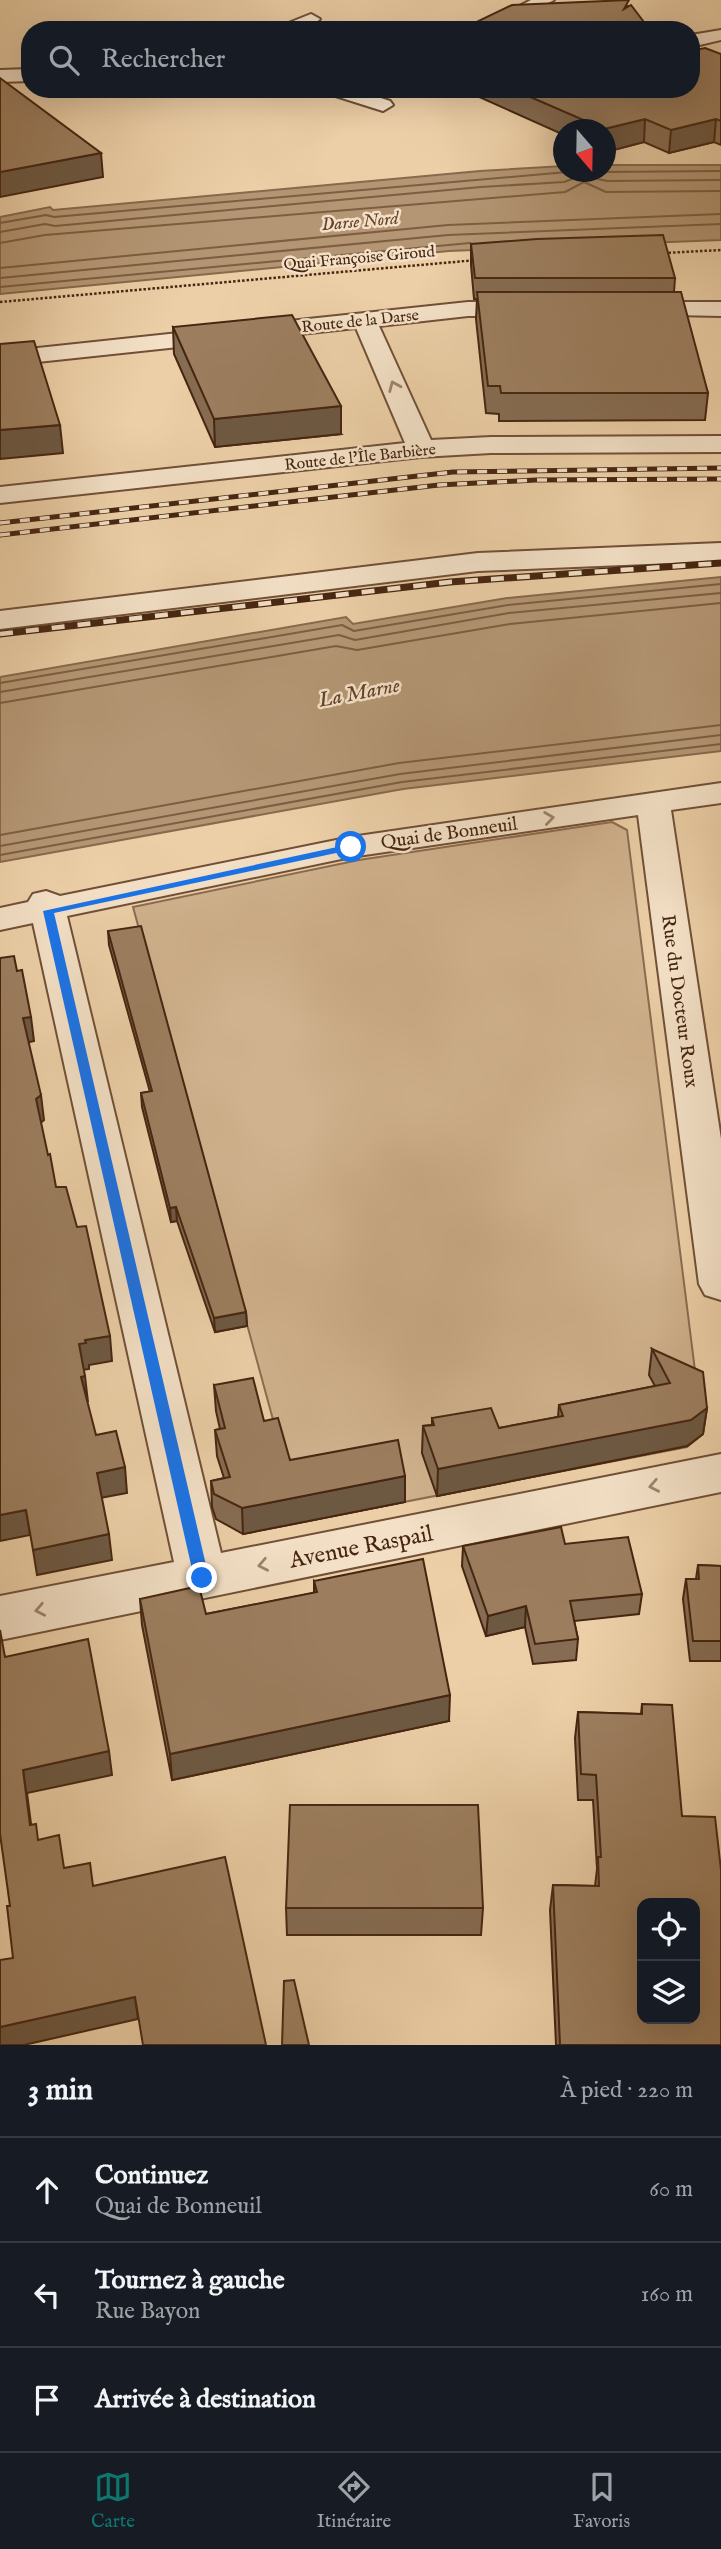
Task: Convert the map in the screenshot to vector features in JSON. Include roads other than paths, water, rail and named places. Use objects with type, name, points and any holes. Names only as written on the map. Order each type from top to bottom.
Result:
[{"type":"street","points":[[501,21],[545,0]]},
{"type":"street","points":[[307,21],[311,19]]},
{"type":"street","points":[[700,37],[721,35]]},
{"type":"street","points":[[0,76],[21,75]]},
{"type":"street","points":[[361,98],[383,105]]},
{"type":"street","name":"Route de la Darse","points":[[0,359],[468,309],[548,309]]},
{"type":"street","points":[[615,309],[721,309]]},
{"type":"street","points":[[365,320],[421,449]]},
{"type":"street","name":"Route de l'Île Barbière","points":[[0,495],[145,471],[421,449],[491,445],[721,444]]},
{"type":"street","points":[[0,620],[478,562],[721,552]]},
{"type":"street","name":"Quai de Bonneuil","points":[[0,919],[47,907],[351,847],[721,793]]},
{"type":"street","name":"Rue du Docteur Roux","points":[[653,803],[721,1284]]},
{"type":"street","points":[[47,907],[202,1578]]},
{"type":"street","name":"Avenue Raspail","points":[[0,1618],[721,1473]]},
{"type":"water","name":"Darse Nord","points":[[616,165],[721,165],[721,240],[449,251],[0,294],[0,217],[50,207],[53,210],[553,167],[553,182],[616,182]]},
{"type":"water","name":"La Marne","points":[[721,577],[721,751],[403,789],[0,862],[0,677],[346,617],[353,624],[507,598]]},
{"type":"railway","points":[[0,523],[453,472],[721,468]]},
{"type":"railway","points":[[0,535],[439,485],[536,480],[721,479]]},
{"type":"railway","points":[[0,634],[450,582],[721,563]]}]
